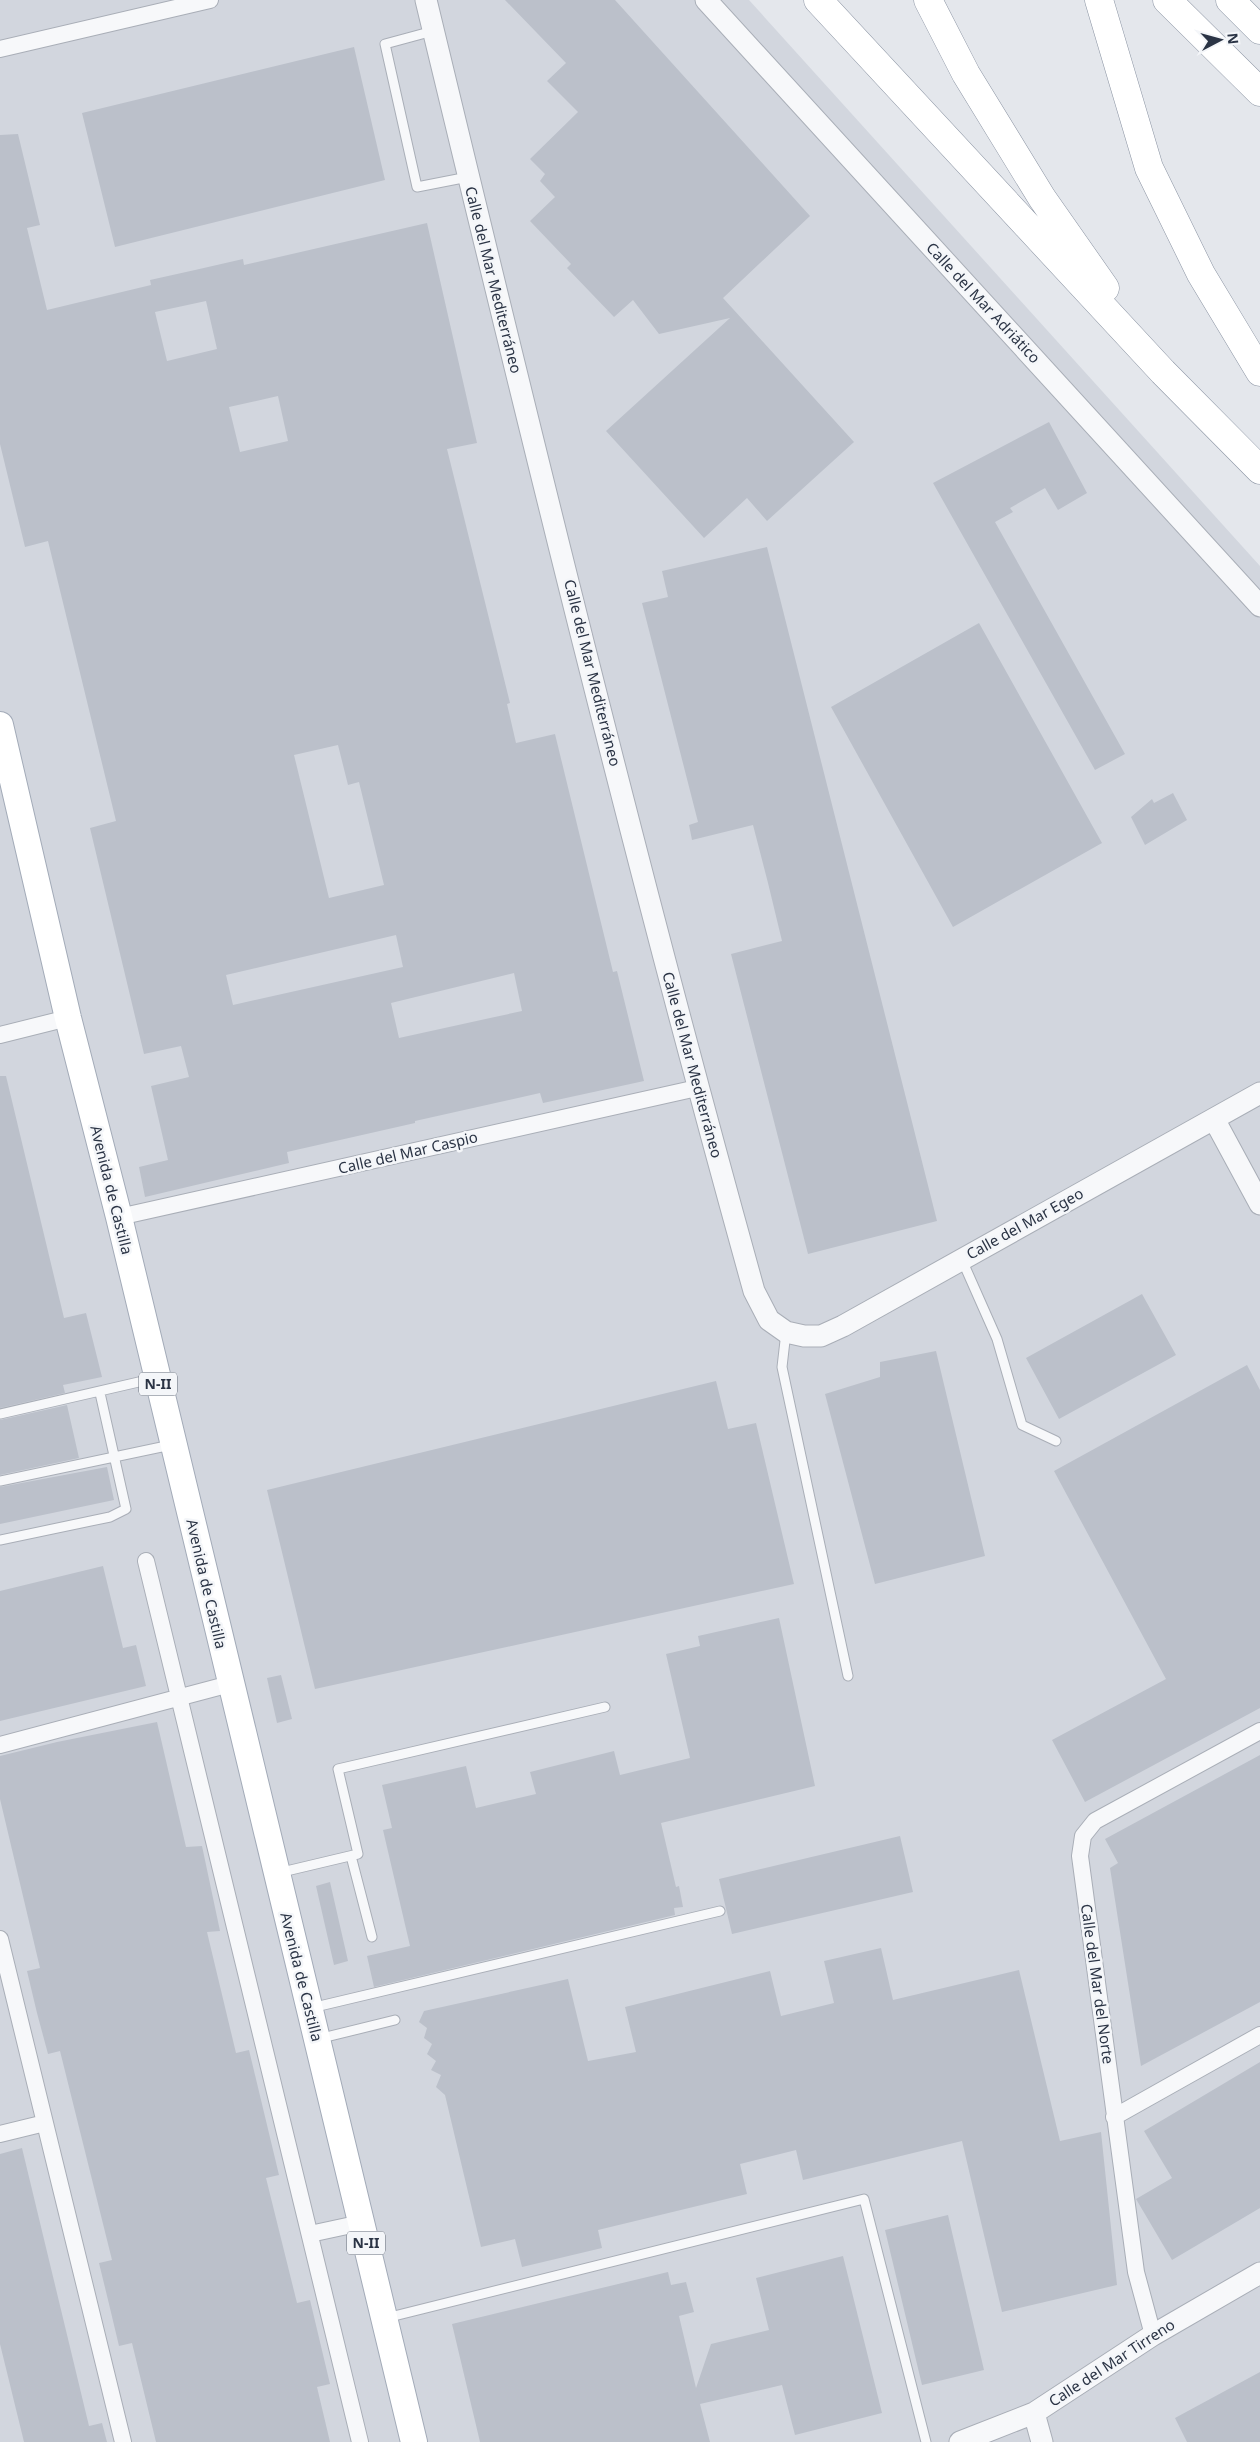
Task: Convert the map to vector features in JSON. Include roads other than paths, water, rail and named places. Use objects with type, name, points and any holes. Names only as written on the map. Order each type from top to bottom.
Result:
[{"type":"highway","points":[[818,0],[1163,372],[1260,470]]},
{"type":"highway","points":[[928,0],[966,74],[1042,198],[1163,372]]},
{"type":"highway","points":[[1099,0],[1111,47],[1149,168],[1201,274],[1260,372]]},
{"type":"highway","points":[[1167,0],[1260,92]]},
{"type":"highway","points":[[1230,0],[1260,30]]},
{"type":"main road","name":"Avenida de Castilla","points":[[0,725],[68,1018],[119,1217],[308,2009],[414,2442]]},
{"type":"street","points":[[0,50],[210,0]]},
{"type":"street","name":"Calle del Mar Mediterráneo","points":[[426,0],[513,366],[697,1088],[754,1291],[769,1320],[786,1332]]},
{"type":"street","name":"Calle del Mar Adriático","points":[[706,0],[1260,606]]},
{"type":"street","points":[[0,1035],[68,1018]]},
{"type":"street","name":"Calle del Mar Caspio","points":[[119,1217],[697,1088]]},
{"type":"street","name":"Calle del Mar Egeo","points":[[786,1332],[804,1336],[821,1336],[962,1260],[1260,1093]]},
{"type":"street","points":[[1214,1119],[1260,1204]]},
{"type":"street","points":[[146,1561],[360,2442]]},
{"type":"street","points":[[0,1745],[230,1684]]},
{"type":"street","name":"Calle del Mar del Norte","points":[[1153,2335],[1136,2272],[1114,2117],[1080,1856],[1083,1836],[1095,1821],[1260,1730]]},
{"type":"street","points":[[0,1939],[123,2442]]},
{"type":"street","points":[[1114,2117],[1260,2035]]},
{"type":"street","points":[[0,2134],[45,2123]]},
{"type":"street","points":[[310,2234],[361,2223]]},
{"type":"street","name":"Calle del Mar Tirreno","points":[[960,2442],[1034,2413],[1153,2335],[1260,2273]]},
{"type":"street","points":[[1034,2413],[1042,2442]]},
{"type":"lane","points":[[433,31],[385,44],[418,187],[468,177]]},
{"type":"lane","points":[[962,1260],[997,1339],[1022,1425],[1056,1441]]},
{"type":"lane","points":[[786,1332],[782,1367],[848,1676]]},
{"type":"lane","points":[[0,1414],[100,1393],[157,1378]]},
{"type":"lane","points":[[0,1540],[110,1517],[126,1509],[100,1393]]},
{"type":"lane","points":[[0,1481],[115,1458],[173,1444]]},
{"type":"lane","points":[[276,1874],[358,1854],[338,1768],[605,1707]]},
{"type":"lane","points":[[350,1856],[372,1937]]},
{"type":"lane","points":[[308,2009],[720,1911]]},
{"type":"lane","points":[[316,2040],[395,2020]]},
{"type":"lane","points":[[385,2318],[864,2200],[926,2442]]}]
